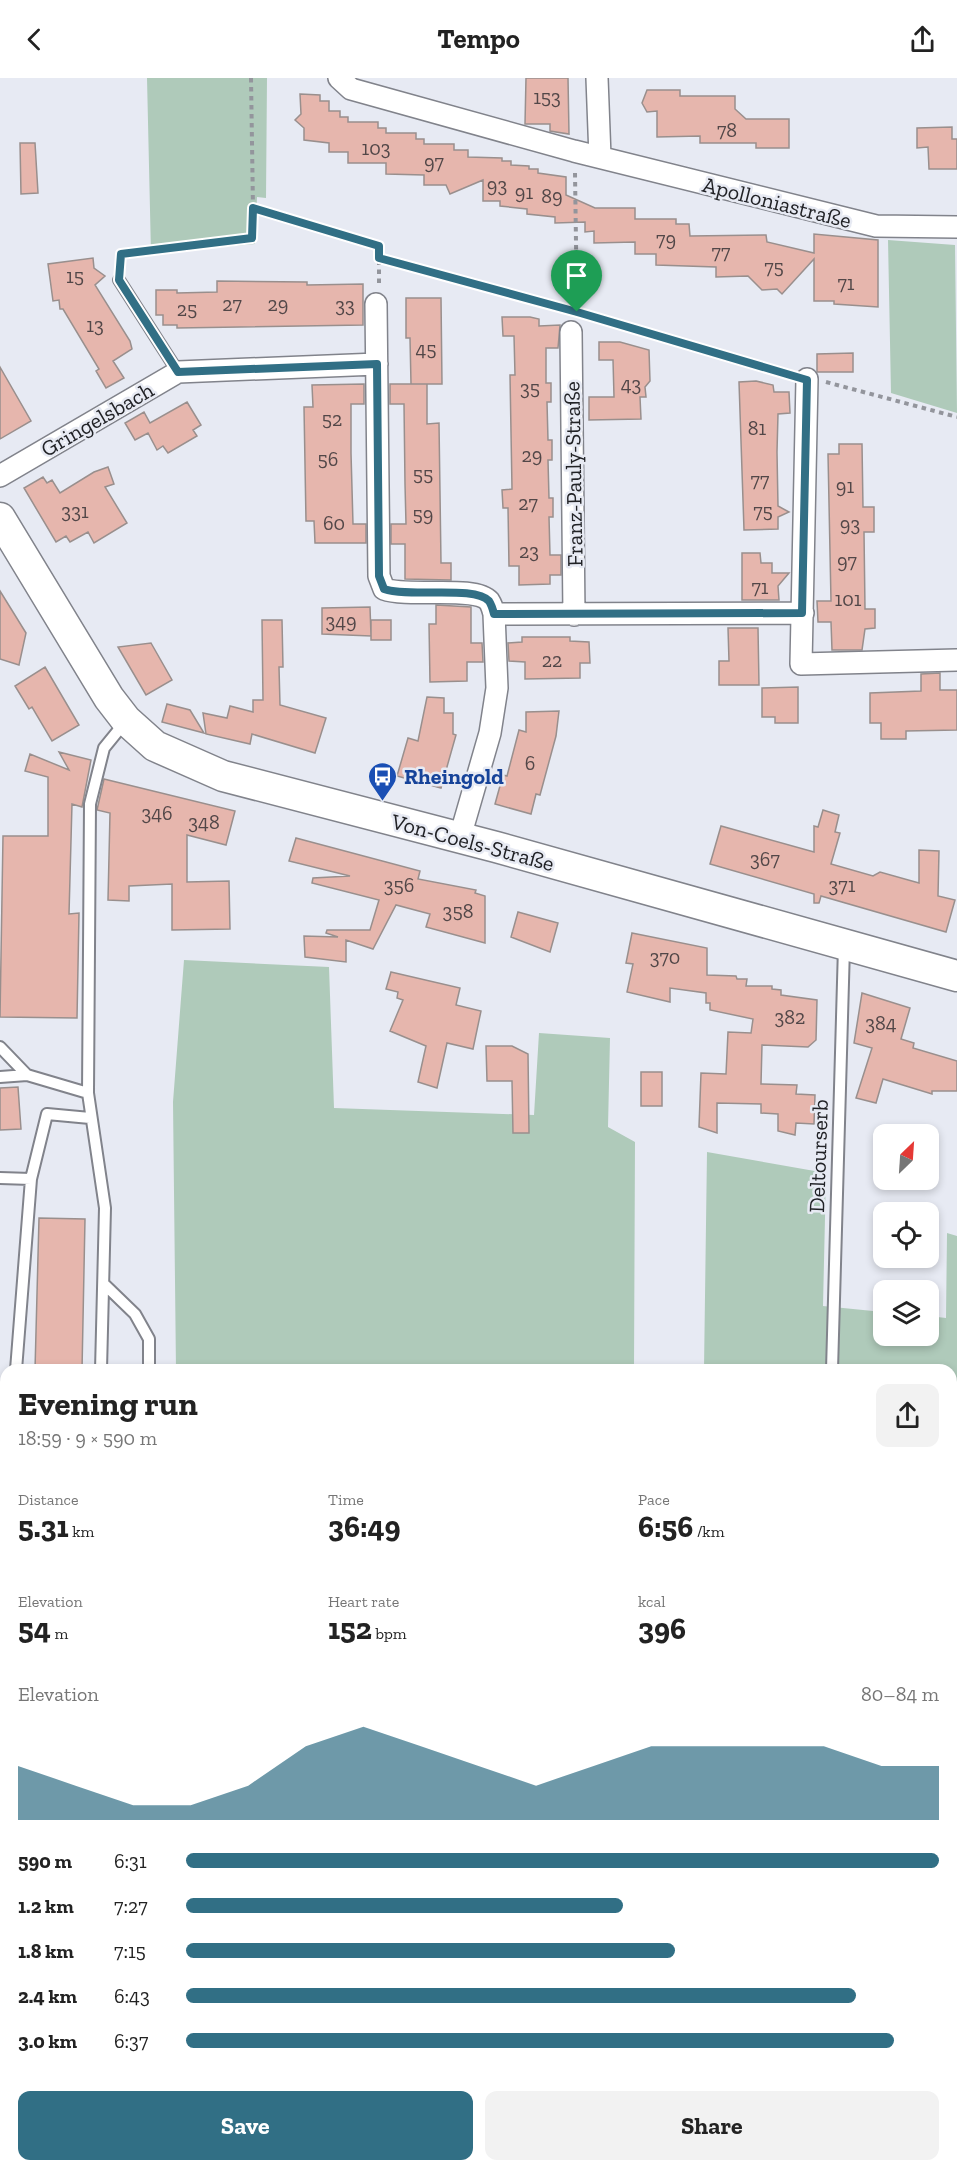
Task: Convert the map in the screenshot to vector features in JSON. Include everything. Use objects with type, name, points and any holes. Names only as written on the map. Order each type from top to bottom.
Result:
[{"type":"main road","name":"Von-Coels-Straße","points":[[0,518],[92,672],[126,720],[155,746],[223,776],[460,837],[957,976]]},
{"type":"street","name":"Apolloniastraße","points":[[339,78],[351,89],[574,151],[876,226],[957,227]]},
{"type":"street","points":[[597,78],[600,157]]},
{"type":"street","points":[[376,304],[379,576],[384,589],[399,594],[472,592],[488,600],[494,614],[497,688],[490,733],[460,837]]},
{"type":"street","name":"Franz-Pauly-Straße","points":[[571,332],[574,615]]},
{"type":"street","name":"Gringelsbach","points":[[0,476],[178,372],[377,364]]},
{"type":"street","points":[[807,380],[801,664],[957,660]]},
{"type":"street","points":[[494,614],[802,613]]},
{"type":"lane","points":[[119,280],[178,372]]},
{"type":"lane","points":[[101,1364],[105,1285],[105,1208],[88,1093],[90,804],[104,748],[126,720]]},
{"type":"lane","name":"Deltourserb","points":[[831,1364],[844,944]]},
{"type":"lane","points":[[0,1047],[27,1075]]},
{"type":"lane","points":[[0,1077],[27,1075],[88,1093]]},
{"type":"lane","points":[[16,1364],[31,1179],[46,1114],[90,1118]]},
{"type":"lane","points":[[0,1178],[31,1179]]},
{"type":"lane","points":[[105,1285],[135,1314],[149,1339],[149,1364]]},
{"type":"path","points":[[119,280],[121,254],[252,238],[251,78]]},
{"type":"path","points":[[574,151],[577,312]]},
{"type":"path","points":[[253,208],[379,246],[379,298],[376,304]]},
{"type":"path","points":[[379,258],[577,312],[807,380],[832,382],[957,417]]},
{"type":"green space","points":[[147,78],[267,78],[266,198],[257,197],[255,244],[151,254]]},
{"type":"green space","points":[[888,240],[955,245],[957,413],[891,393]]},
{"type":"green space","points":[[184,960],[329,967],[334,1108],[534,1115],[539,1033],[610,1038],[608,1127],[635,1142],[634,1364],[176,1364],[173,1102]]},
{"type":"green space","points":[[707,1152],[826,1173],[823,1306],[873,1311],[873,1346],[939,1346],[939,1317],[946,1318],[947,1233],[957,1236],[957,1364],[704,1364]]},
{"type":"building","points":[[526,78],[568,78],[569,134],[550,131],[550,124],[525,124]]},
{"type":"building","points":[[647,90],[680,90],[680,96],[735,96],[735,109],[746,119],[789,119],[789,148],[756,148],[756,143],[700,143],[700,136],[657,137],[657,111],[647,112],[642,103]]},
{"type":"building","points":[[300,94],[320,95],[320,101],[329,101],[329,111],[340,111],[340,117],[348,117],[348,122],[378,122],[378,128],[386,128],[386,133],[416,133],[416,139],[424,139],[424,144],[454,144],[454,150],[468,150],[468,157],[502,158],[502,161],[511,161],[511,165],[529,166],[529,169],[538,169],[538,173],[566,177],[566,195],[595,208],[635,208],[635,219],[676,219],[676,224],[689,224],[690,236],[766,235],[767,242],[814,253],[814,234],[878,240],[878,307],[834,304],[834,301],[814,301],[814,259],[782,294],[777,289],[762,290],[748,276],[716,277],[716,267],[656,265],[656,254],[635,254],[635,242],[594,243],[594,231],[585,232],[585,222],[555,223],[555,217],[527,214],[527,209],[500,206],[500,201],[483,201],[483,180],[450,194],[446,185],[424,185],[424,175],[386,174],[386,163],[348,163],[348,152],[329,152],[329,143],[304,140],[304,128],[295,120],[301,114]]},
{"type":"building","points":[[952,127],[952,139],[957,139],[957,169],[929,169],[928,147],[917,148],[917,128]]},
{"type":"building","points":[[20,143],[35,143],[38,193],[21,194]]},
{"type":"building","points":[[93,258],[94,268],[105,276],[95,285],[130,341],[132,349],[113,361],[124,378],[106,388],[96,371],[99,369],[63,309],[60,309],[59,300],[53,301],[48,264]]},
{"type":"building","points":[[217,281],[307,282],[307,285],[363,284],[363,325],[177,328],[177,325],[163,325],[163,315],[156,315],[156,290],[177,290],[177,293],[217,292]]},
{"type":"building","points":[[406,298],[441,298],[442,384],[411,384],[410,338],[406,338]]},
{"type":"building","points":[[502,317],[539,319],[539,326],[560,325],[558,348],[546,348],[546,383],[551,383],[551,402],[547,402],[548,440],[552,440],[552,460],[548,460],[549,498],[553,498],[553,517],[549,517],[550,555],[561,555],[561,575],[550,575],[550,584],[519,585],[519,566],[509,566],[508,508],[503,508],[502,490],[512,489],[510,375],[515,375],[514,336],[503,336]]},
{"type":"building","points":[[599,342],[620,342],[649,350],[650,381],[645,387],[646,397],[640,397],[641,419],[589,420],[589,397],[614,397],[613,360],[599,360]]},
{"type":"building","points":[[853,353],[853,372],[817,372],[817,354]]},
{"type":"building","points":[[0,367],[31,421],[0,439]]},
{"type":"building","points":[[756,381],[773,385],[774,392],[789,392],[790,413],[778,414],[777,452],[778,506],[789,512],[778,517],[778,529],[744,530],[739,382]]},
{"type":"building","points":[[364,384],[364,404],[351,404],[351,453],[353,524],[366,524],[366,543],[315,543],[314,521],[306,521],[304,407],[313,407],[312,385]]},
{"type":"building","points":[[390,384],[427,384],[427,424],[439,423],[441,563],[451,563],[451,580],[405,579],[405,544],[391,544],[391,524],[406,524],[404,404],[390,404]]},
{"type":"building","points":[[187,402],[201,425],[193,430],[197,436],[168,453],[163,446],[157,450],[148,433],[135,440],[125,423],[144,412],[150,423]]},
{"type":"building","points":[[839,444],[862,444],[863,507],[874,507],[874,532],[864,532],[865,609],[875,609],[875,628],[865,629],[862,650],[832,650],[831,622],[818,622],[817,601],[831,601],[828,454],[839,454]]},
{"type":"building","points":[[108,467],[114,484],[105,487],[127,523],[94,543],[88,532],[70,542],[66,536],[56,542],[24,488],[43,477],[47,483],[52,480],[60,493],[94,472]]},
{"type":"building","points":[[742,553],[760,553],[761,563],[772,563],[772,573],[789,573],[778,586],[779,600],[742,600]]},
{"type":"building","points":[[0,591],[26,633],[19,665],[0,659]]},
{"type":"building","points":[[436,605],[471,607],[471,643],[482,643],[483,662],[467,662],[467,681],[430,682],[429,624],[436,624]]},
{"type":"building","points":[[370,607],[371,636],[322,634],[322,608]]},
{"type":"building","points":[[262,620],[282,620],[283,667],[279,667],[280,705],[326,718],[315,753],[252,734],[250,744],[206,734],[203,713],[227,718],[230,706],[253,712],[253,700],[263,700]]},
{"type":"building","points":[[371,620],[391,620],[391,640],[371,640]]},
{"type":"building","points":[[728,628],[758,628],[759,685],[719,685],[719,661],[729,661]]},
{"type":"building","points":[[522,637],[570,637],[570,641],[589,642],[590,663],[580,663],[580,678],[525,679],[525,662],[509,661],[508,643],[522,642]]},
{"type":"building","points":[[151,643],[172,680],[146,695],[118,647]]},
{"type":"building","points":[[45,667],[79,725],[52,741],[32,707],[29,709],[15,686]]},
{"type":"building","points":[[940,673],[940,690],[957,690],[957,730],[906,731],[906,739],[881,739],[881,723],[870,723],[870,693],[921,691],[921,674]]},
{"type":"building","points":[[798,687],[798,723],[775,723],[775,717],[762,717],[762,688]]},
{"type":"building","points":[[427,697],[444,698],[444,713],[453,713],[453,734],[456,735],[441,788],[397,776],[408,738],[418,741]]},
{"type":"building","points":[[167,704],[190,710],[204,733],[162,722]]},
{"type":"building","points":[[559,711],[556,736],[540,795],[536,794],[531,814],[495,804],[503,775],[507,776],[519,730],[526,732],[526,712]]},
{"type":"building","points":[[59,752],[91,760],[82,807],[72,804],[69,914],[79,913],[77,1018],[0,1017],[3,836],[48,836],[48,777],[25,771],[30,754],[69,770]]},
{"type":"building","points":[[104,779],[235,811],[226,845],[187,835],[187,882],[229,881],[230,929],[172,930],[172,884],[129,886],[129,901],[108,900],[110,813],[97,810]]},
{"type":"building","points":[[823,810],[839,815],[835,832],[840,833],[831,864],[873,876],[880,872],[919,883],[919,850],[939,851],[938,896],[955,900],[946,932],[821,896],[819,903],[814,903],[814,894],[710,864],[721,826],[814,852],[814,826],[818,827]]},
{"type":"building","points":[[296,838],[420,871],[418,879],[476,890],[475,893],[485,896],[485,943],[426,927],[430,914],[396,905],[373,949],[346,940],[346,962],[305,957],[304,936],[338,937],[326,933],[327,930],[370,930],[379,900],[312,883],[313,878],[350,876],[289,861]]},
{"type":"building","points":[[518,912],[558,923],[550,952],[511,937]]},
{"type":"building","points":[[632,933],[707,948],[707,975],[736,976],[737,979],[747,979],[746,986],[772,986],[772,989],[781,990],[781,995],[817,1000],[816,1040],[808,1047],[762,1045],[761,1084],[797,1085],[796,1094],[815,1095],[814,1124],[796,1123],[795,1135],[778,1131],[778,1114],[761,1113],[761,1104],[717,1103],[717,1133],[699,1127],[701,1073],[726,1074],[728,1032],[751,1033],[753,1019],[710,1010],[710,1003],[706,1003],[706,993],[670,988],[670,1002],[627,992],[633,964],[626,963]]},
{"type":"building","points":[[391,972],[460,988],[456,1005],[481,1011],[473,1049],[447,1043],[437,1088],[418,1082],[426,1046],[390,1031],[403,1000],[397,998],[398,992],[386,989]]},
{"type":"building","points":[[862,993],[910,1008],[901,1039],[914,1043],[913,1048],[957,1061],[957,1091],[932,1091],[932,1094],[883,1079],[876,1103],[856,1098],[872,1048],[854,1043]]},
{"type":"building","points":[[486,1046],[512,1046],[528,1054],[529,1133],[513,1133],[512,1081],[487,1081]]},
{"type":"building","points":[[641,1072],[662,1072],[662,1106],[641,1106]]},
{"type":"building","points":[[18,1087],[21,1129],[0,1130],[0,1088]]},
{"type":"building","points":[[39,1218],[85,1219],[82,1364],[35,1364]]},
{"type":"place","name":"Rheingold","points":[[383,802]]},
{"type":"route","points":[[253,208],[379,246],[379,258],[577,312],[807,380],[802,613],[494,614],[488,600],[472,592],[399,594],[384,589],[379,576],[377,364],[178,372],[119,280],[121,254],[252,238],[253,208]]}]
